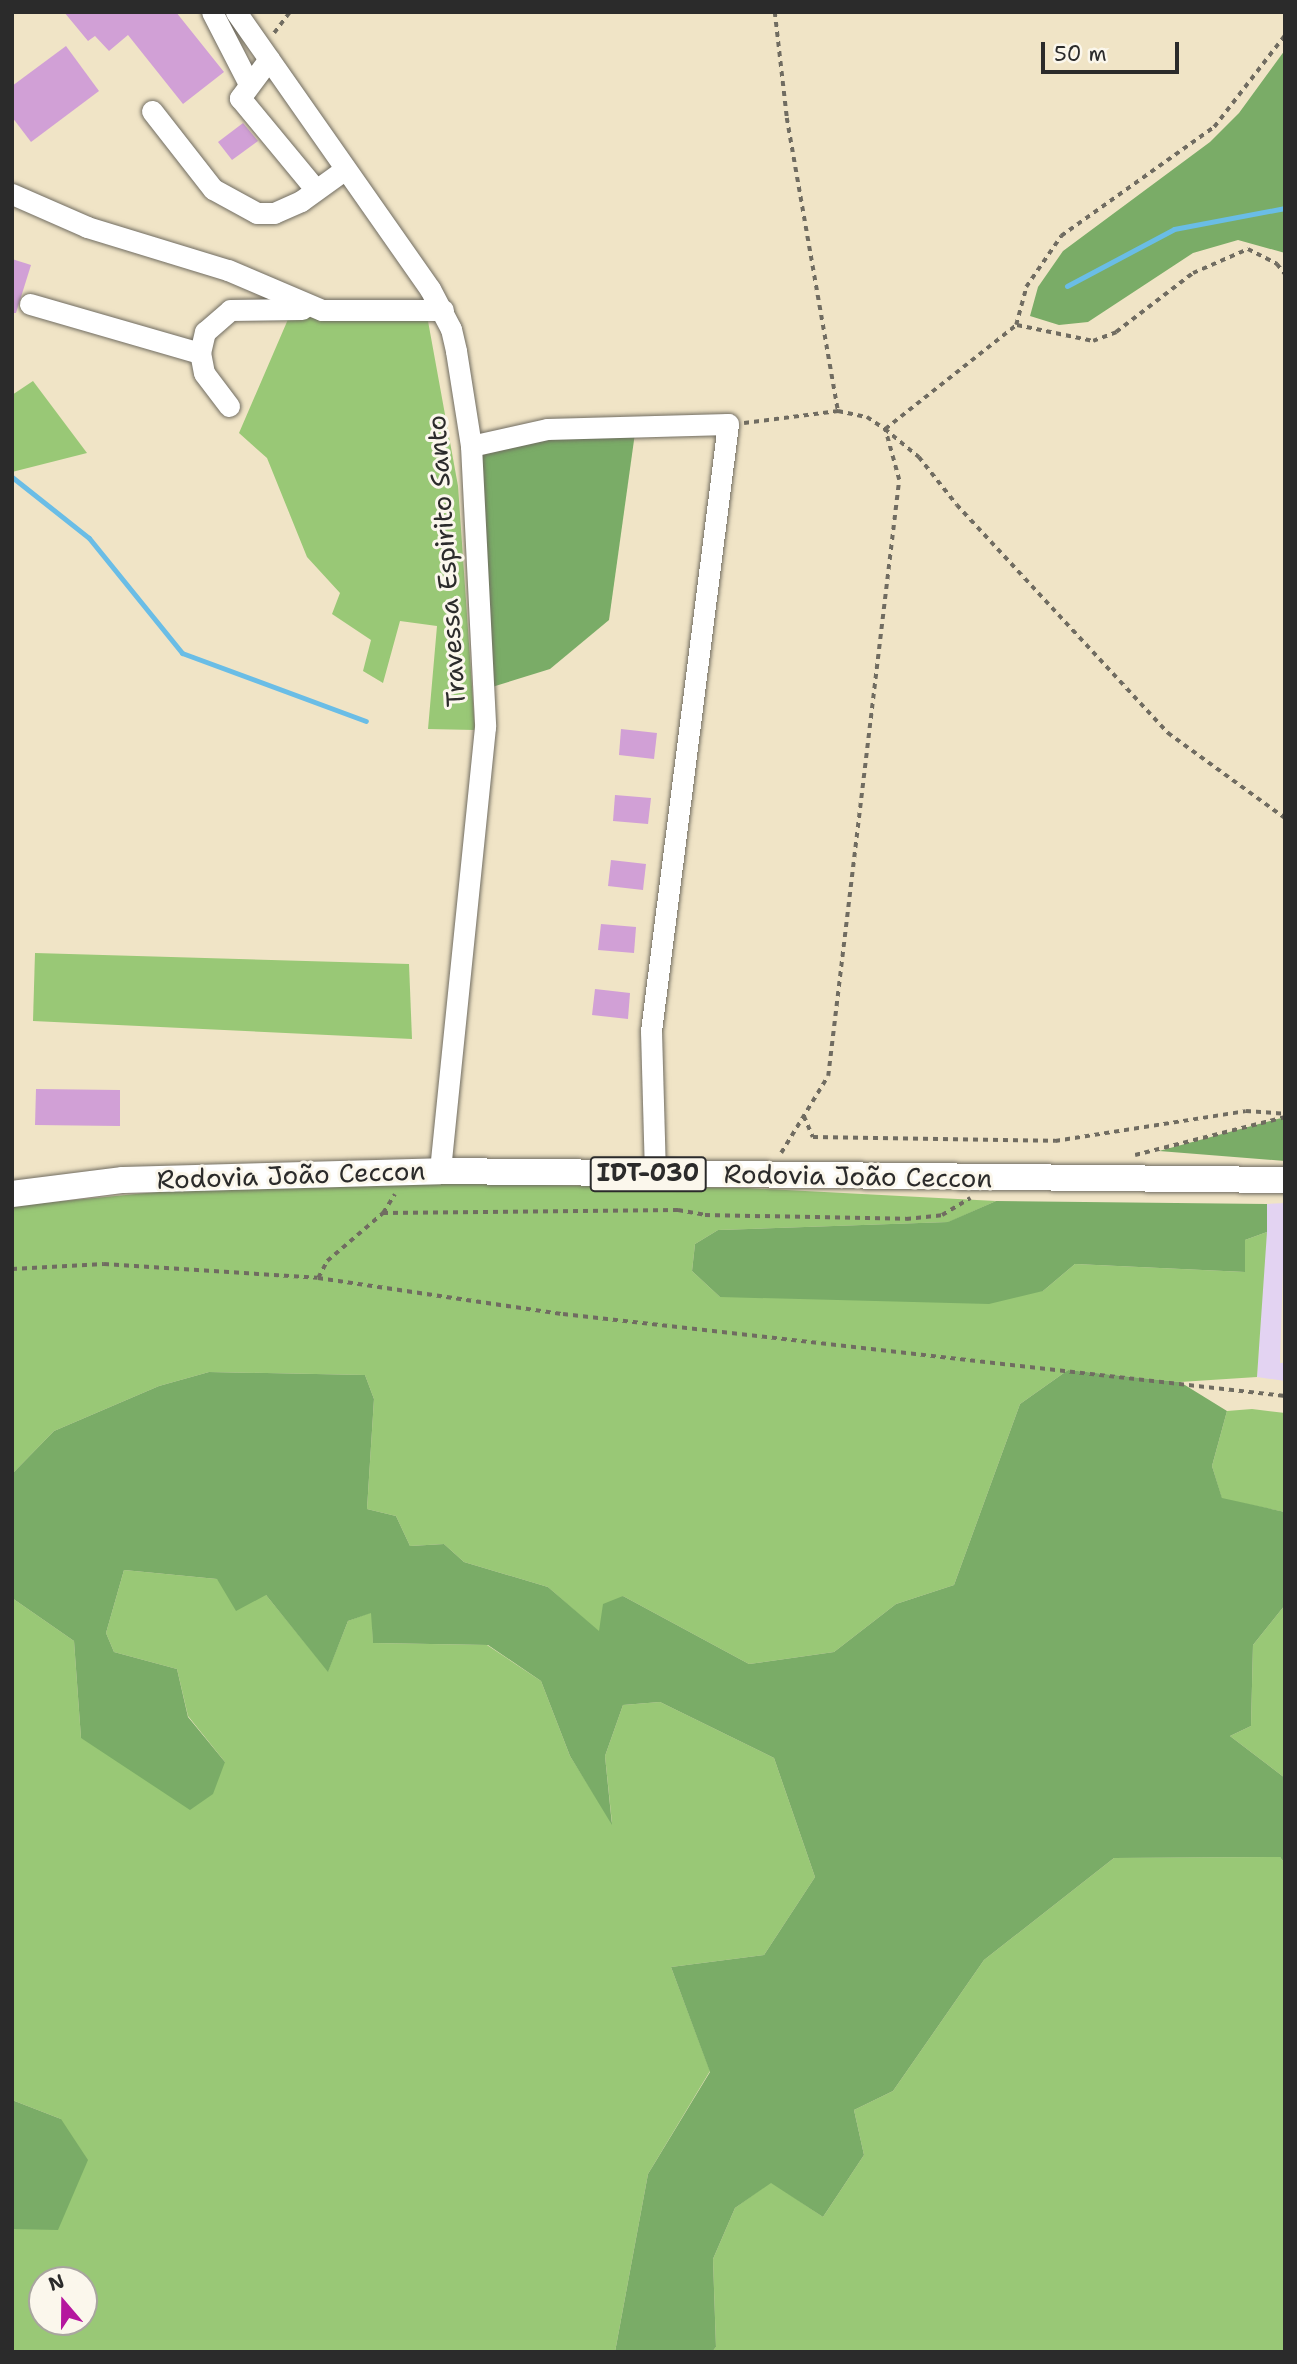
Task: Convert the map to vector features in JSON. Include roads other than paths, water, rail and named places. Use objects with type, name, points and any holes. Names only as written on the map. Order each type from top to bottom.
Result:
[{"type":"main road","name":"Rodovia João Ceccon","points":[[12,1194],[176,1178],[440,1171],[1285,1180]]},
{"type":"street","points":[[212,12],[248,82]]},
{"type":"street","name":"Travessa Espirito Santo","points":[[236,12],[443,310],[456,351],[471,446],[485,727],[440,1171]]},
{"type":"street","points":[[265,54],[240,98],[316,190]]},
{"type":"street","points":[[152,111],[213,189],[236,205],[274,213],[316,190],[344,170]]},
{"type":"street","points":[[12,194],[87,227],[228,270],[318,309]]},
{"type":"street","points":[[30,304],[200,353]]},
{"type":"street","points":[[229,406],[204,373],[200,353],[205,332],[230,310],[318,309],[374,314],[443,310]]},
{"type":"street","points":[[471,446],[547,429],[728,425],[651,1031],[655,1174]]},
{"type":"waterway","points":[[1067,286],[1174,229],[1285,208]]},
{"type":"waterway","points":[[12,477],[89,538],[182,653],[366,721]]}]
